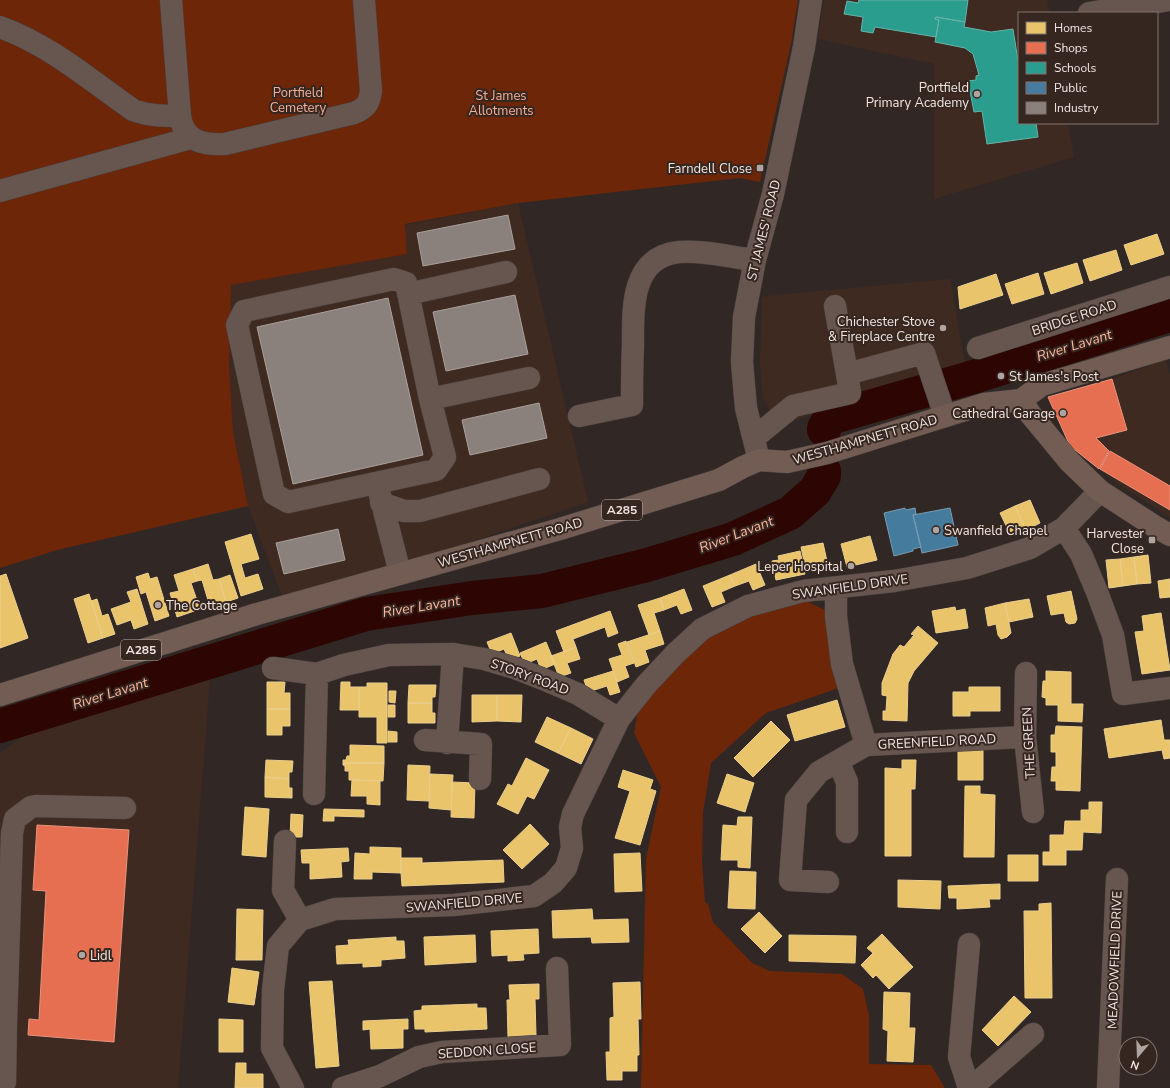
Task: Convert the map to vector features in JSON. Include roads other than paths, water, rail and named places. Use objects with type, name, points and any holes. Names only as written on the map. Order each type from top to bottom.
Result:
[{"type":"main road","name":"A285","points":[[1021,400],[1042,385],[1170,347]]},
{"type":"main road","name":"WESTHAMPNETT ROAD","points":[[0,695],[257,614],[560,529],[719,480],[759,460],[787,462],[827,453],[942,408],[1021,400]]},
{"type":"main road","points":[[1021,400],[1031,415],[1069,461],[1100,491],[1170,535]]},
{"type":"street","points":[[171,0],[181,123],[191,138],[210,144],[225,144],[354,113],[366,107],[370,99],[371,91],[364,0]]},
{"type":"street","name":"ST JAMES' ROAD","points":[[759,460],[746,408],[742,362],[744,317],[755,260],[774,186],[804,47],[811,0]]},
{"type":"street","points":[[1095,12],[1169,0]]},
{"type":"street","points":[[0,27],[24,36],[56,55],[133,110],[152,116],[180,116]]},
{"type":"street","points":[[0,192],[191,138]]},
{"type":"street","points":[[579,416],[632,404],[634,300],[641,276],[656,259],[679,252],[694,252],[755,260]]},
{"type":"street","points":[[408,294],[506,272]]},
{"type":"street","points":[[394,279],[406,283],[408,294],[430,399],[445,457],[436,470],[379,493],[288,502],[274,494],[237,325],[244,311],[394,279]]},
{"type":"street","name":"BRIDGE ROAD","points":[[978,348],[1170,287]]},
{"type":"street","points":[[754,438],[793,406],[850,394],[835,306]]},
{"type":"street","points":[[846,374],[924,353],[942,408]]},
{"type":"street","points":[[430,399],[529,378]]},
{"type":"street","points":[[379,493],[404,511],[420,511],[539,479]]},
{"type":"street","name":"SWANFIELD DRIVE","points":[[300,920],[335,909],[454,905],[534,896],[552,883],[566,868],[572,848],[570,827],[573,814],[618,720],[646,685],[675,654],[702,630],[748,606],[803,591],[894,581],[967,568],[1030,548],[1064,528],[1100,491]]},
{"type":"street","points":[[379,493],[400,573]]},
{"type":"street","points":[[1064,528],[1081,554],[1113,635],[1123,694],[1170,688]]},
{"type":"street","name":"GREENFIELD ROAD","points":[[836,588],[836,616],[842,664],[866,744],[1025,737]]},
{"type":"street","points":[[447,743],[453,654]]},
{"type":"street","name":"STORY ROAD","points":[[317,674],[344,665],[389,655],[453,654],[484,659],[543,679],[578,694],[618,720]]},
{"type":"street","points":[[273,668],[317,674],[314,794]]},
{"type":"street","name":"THE GREEN","points":[[1026,674],[1025,737],[1033,812]]},
{"type":"street","points":[[425,740],[447,743],[481,744],[480,779]]},
{"type":"street","points":[[828,882],[790,880],[796,800],[819,772],[866,744]]},
{"type":"street","points":[[838,761],[847,782],[846,832]]},
{"type":"street","points":[[3,1084],[6,833],[15,819],[31,807],[124,808]]},
{"type":"street","points":[[285,841],[283,890],[300,920],[278,946],[273,990],[272,1048],[293,1088]]},
{"type":"street","name":"MEADOWFIELD DRIVE","points":[[1108,1088],[1117,879]]},
{"type":"street","points":[[969,944],[959,1057],[970,1088],[1033,1034]]},
{"type":"street","name":"SEDDON CLOSE","points":[[343,1088],[380,1076],[419,1057],[442,1052],[560,1045],[557,968]]},
{"type":"waterway","name":"River Lavant","points":[[824,430],[830,418],[970,378],[1170,315]]},
{"type":"waterway","name":"River Lavant","points":[[0,726],[366,614],[472,598],[542,591],[647,565],[733,539],[790,513],[815,491],[824,476],[824,471]]},
{"type":"place","name":"Portfield Primary Academy","points":[[977,94]]},
{"type":"place","name":"Farndell Close","points":[[760,168]]},
{"type":"place","name":"Chichester Stove & Fireplace Centre","points":[[943,328]]},
{"type":"place","name":"St James's Post","points":[[1001,376]]},
{"type":"place","name":"Cathedral Garage","points":[[1063,413]]},
{"type":"place","name":"Swanfield Chapel","points":[[936,530]]},
{"type":"place","name":"Harvester Close","points":[[1152,540]]},
{"type":"place","name":"Leper Hospital","points":[[851,566]]},
{"type":"place","name":"The Cottage","points":[[158,605]]},
{"type":"place","name":"Lidl","points":[[82,955]]},
{"type":"park label","name":"Portfield Cemetery","points":[[298,100]]},
{"type":"park label","name":"St James Allotments","points":[[501,102]]}]
